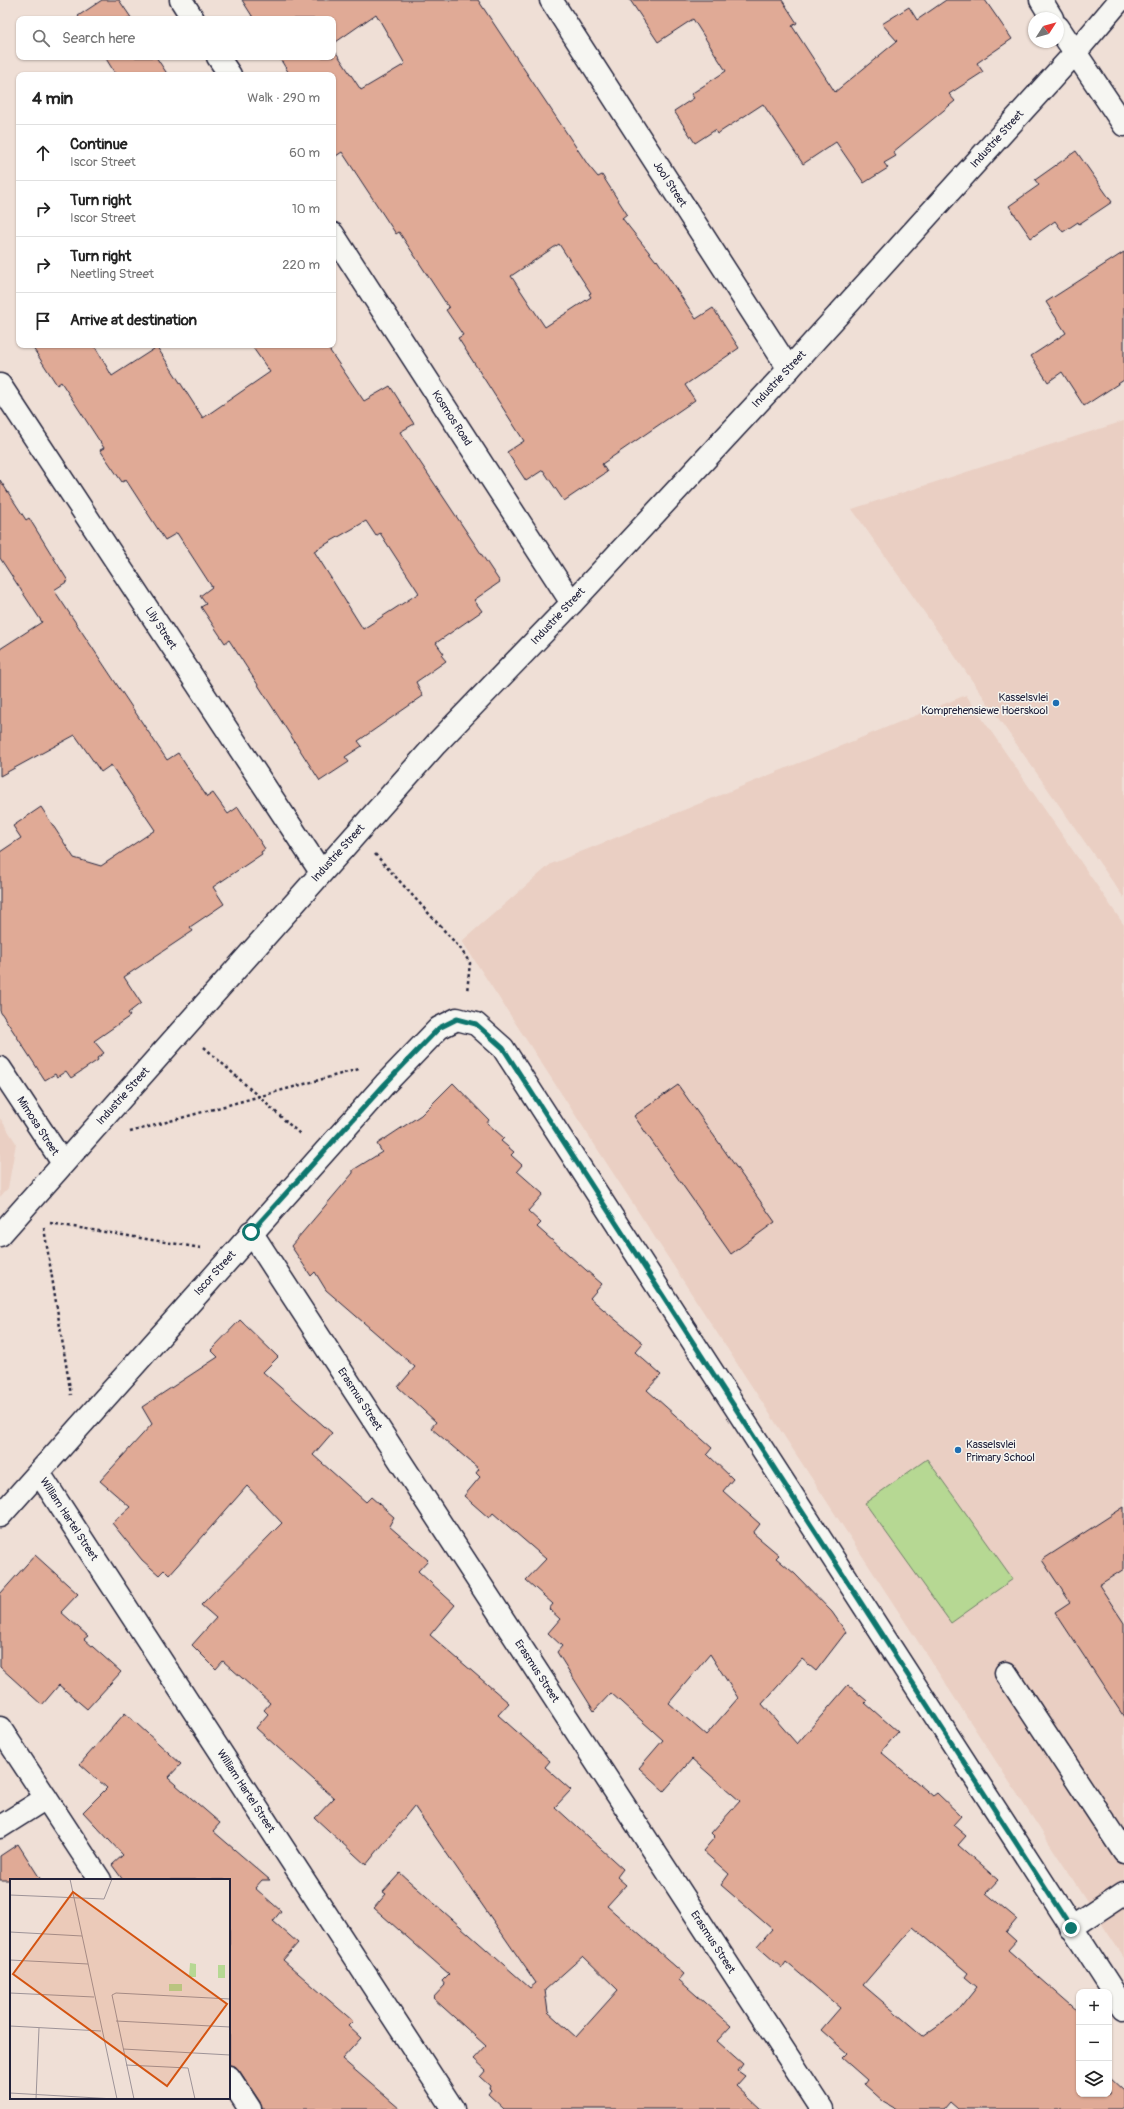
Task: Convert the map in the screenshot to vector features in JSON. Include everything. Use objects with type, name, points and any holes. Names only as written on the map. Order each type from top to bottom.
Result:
[{"type":"street","points":[[181,0],[191,16]]},
{"type":"street","name":"Jool Street","points":[[550,0],[789,369]]},
{"type":"street","points":[[1041,0],[1048,12]]},
{"type":"street","name":"Industrie Street","points":[[0,1235],[436,744],[572,603],[789,369],[1075,53],[1120,0]]},
{"type":"street","points":[[1064,36],[1124,126]]},
{"type":"street","points":[[220,60],[228,72]]},
{"type":"street","name":"Kosmos Road","points":[[336,239],[572,603]]},
{"type":"street","name":"Lily Street","points":[[0,385],[321,872]]},
{"type":"street","points":[[466,1021],[503,1048],[1124,2008]]},
{"type":"street","name":"Iscor Street","points":[[0,1516],[251,1232],[417,1050],[439,1028],[466,1021]]},
{"type":"street","name":"Mimosa Street","points":[[0,1068],[63,1164]]},
{"type":"street","name":"Erasmus Street","points":[[251,1232],[822,2109]]},
{"type":"street","name":"William Hartel Street","points":[[39,1473],[452,2109]]},
{"type":"street","points":[[1006,1673],[1124,1852]]},
{"type":"street","points":[[0,1728],[99,1879]]},
{"type":"street","points":[[0,1827],[46,1798]]},
{"type":"street","points":[[1071,1928],[1124,1893]]},
{"type":"street","points":[[230,2079],[250,2109]]},
{"type":"path","points":[[370,848],[460,948],[470,963],[466,1021]]},
{"type":"path","points":[[200,1042],[304,1138]]},
{"type":"path","points":[[124,1134],[364,1068]]},
{"type":"path","points":[[76,1430],[43,1222],[202,1248]]},
{"type":"shaded area","name":"Kasselsvlei Komprehensiewe Hoërskool","points":[[1124,421],[1124,898],[852,509]]},
{"type":"shaded area","name":"Kasselsvlei Primary School","points":[[966,695],[1124,925],[1124,1958],[462,941],[551,864]]},
{"type":"shaded area","points":[[0,1118],[16,1143],[8,1188],[0,1197]]},
{"type":"green space","points":[[927,1459],[1013,1579],[951,1623],[865,1503]]},
{"type":"building","points":[[102,0],[119,0],[130,16],[78,16]]},
{"type":"building","points":[[242,0],[478,0],[588,165],[598,177],[602,175],[627,214],[622,218],[656,261],[657,260],[696,319],[713,308],[739,348],[685,385],[695,400],[602,464],[607,472],[564,501],[543,470],[526,481],[507,452],[524,441],[458,338],[463,335],[446,310],[449,308],[399,232],[396,234],[342,152],[336,156],[336,72],[288,72],[281,60],[336,60],[336,52],[361,90],[405,64],[376,14],[336,42],[336,16],[252,16]],"holes":[[[559,244],[591,293],[589,294],[591,297],[545,327],[511,276]]]},
{"type":"building","points":[[630,0],[782,0],[797,23],[792,26],[835,92],[897,41],[882,24],[909,7],[917,20],[946,0],[985,0],[1012,39],[977,63],[983,72],[949,94],[955,101],[893,152],[896,156],[884,163],[888,168],[864,183],[836,142],[803,164],[763,104],[717,134],[715,130],[695,143],[674,111],[694,98],[691,94],[726,71],[693,19],[658,42]]},
{"type":"building","points":[[107,60],[158,60],[166,72],[114,72]]},
{"type":"building","points":[[1076,151],[1112,202],[1079,224],[1078,222],[1063,232],[1055,221],[1031,238],[1009,206],[1039,185],[1035,180]]},
{"type":"building","points":[[1124,252],[1124,380],[1084,406],[1062,372],[1048,382],[1031,356],[1066,333],[1046,302]]},
{"type":"building","points":[[33,348],[96,348],[112,376],[158,348],[203,418],[270,372],[253,348],[328,348],[364,401],[390,386],[414,424],[400,432],[500,582],[474,600],[482,611],[436,643],[444,654],[441,655],[446,661],[416,682],[423,696],[358,741],[362,746],[345,757],[349,762],[320,781],[229,640],[225,643],[201,607],[206,604],[200,596],[212,587],[177,533],[165,540],[126,480],[122,482],[100,450],[104,448],[61,382],[57,385]],"holes":[[[366,521],[376,536],[380,533],[419,593],[363,629],[314,551]]]},
{"type":"building","points":[[0,480],[26,520],[29,518],[68,581],[54,590],[167,760],[178,753],[207,797],[213,793],[228,814],[238,807],[265,849],[261,852],[262,854],[213,887],[224,904],[190,927],[193,931],[124,977],[141,1003],[128,1013],[130,1016],[94,1041],[104,1053],[97,1058],[98,1060],[71,1078],[66,1071],[57,1077],[55,1074],[45,1080],[0,1011],[0,852],[21,838],[13,826],[41,807],[74,858],[101,866],[155,830],[111,765],[101,772],[75,735],[0,776],[0,649],[42,622],[0,558]]},
{"type":"building","points":[[453,1083],[489,1120],[487,1123],[504,1138],[501,1141],[514,1152],[511,1155],[522,1165],[517,1171],[543,1194],[528,1211],[541,1223],[537,1227],[602,1284],[590,1298],[643,1343],[635,1352],[661,1375],[647,1390],[712,1448],[707,1454],[733,1479],[723,1491],[760,1524],[753,1533],[779,1555],[776,1558],[795,1574],[832,1612],[846,1632],[816,1671],[802,1659],[762,1704],[797,1744],[848,1685],[867,1701],[865,1703],[898,1732],[881,1752],[933,1796],[937,1793],[961,1816],[953,1825],[966,1836],[958,1845],[998,1880],[986,1893],[1017,1919],[1006,1932],[1016,1941],[1008,1950],[1076,2009],[1076,2097],[1112,2097],[1112,2080],[1124,2091],[1124,2109],[958,2109],[950,2102],[944,2109],[896,2109],[884,2102],[864,2084],[867,2080],[842,2058],[847,2053],[821,2030],[840,2008],[786,1962],[782,1968],[757,1946],[772,1929],[721,1885],[729,1874],[703,1851],[715,1837],[711,1833],[740,1801],[692,1759],[664,1791],[639,1768],[663,1740],[611,1693],[594,1711],[557,1652],[562,1646],[548,1633],[560,1619],[549,1609],[553,1604],[526,1580],[546,1559],[493,1513],[489,1518],[464,1496],[480,1477],[476,1473],[479,1469],[431,1428],[436,1422],[398,1387],[415,1367],[326,1290],[315,1272],[311,1276],[291,1246],[353,1173],[353,1170],[382,1152],[377,1144],[421,1115]],"holes":[[[710,1654],[738,1698],[706,1735],[669,1703]],[[913,1927],[968,1973],[965,1977],[977,1987],[957,2012],[923,2036],[863,1985]]]},
{"type":"building","points":[[678,1085],[775,1222],[731,1254],[634,1116]]},
{"type":"building","points":[[240,1320],[278,1357],[263,1372],[332,1433],[313,1455],[366,1502],[371,1497],[394,1517],[389,1526],[428,1560],[418,1571],[455,1605],[430,1635],[509,1703],[498,1715],[550,1761],[545,1767],[571,1790],[555,1807],[623,1869],[617,1877],[626,1885],[607,1906],[684,1974],[679,1980],[731,2026],[717,2041],[743,2064],[738,2071],[745,2076],[736,2086],[761,2109],[504,2109],[488,2094],[491,2090],[489,2088],[490,2086],[480,2077],[486,2070],[474,2059],[486,2046],[433,1998],[445,1985],[442,1981],[449,1974],[374,1908],[386,1894],[383,1892],[400,1873],[530,1988],[536,1983],[414,1806],[366,1865],[315,1818],[334,1798],[256,1728],[268,1714],[264,1710],[270,1703],[223,1661],[216,1669],[192,1645],[216,1618],[201,1605],[282,1523],[247,1486],[169,1575],[164,1570],[159,1575],[142,1560],[112,1523],[130,1507],[100,1481],[152,1424],[142,1407],[218,1357],[211,1350]],"holes":[[[583,1956],[618,1990],[576,2037],[548,2012],[545,1990]]]},
{"type":"building","points":[[1124,1507],[1124,1569],[1099,1585],[1124,1623],[1124,1717],[1055,1612],[1070,1602],[1042,1560]]},
{"type":"building","points":[[35,1555],[78,1594],[61,1612],[88,1636],[84,1639],[121,1672],[87,1709],[59,1685],[42,1705],[0,1667],[0,1594]]},
{"type":"building","points":[[125,1713],[181,1764],[168,1778],[220,1823],[213,1831],[270,1880],[262,1880],[255,1888],[281,1911],[273,1921],[298,1943],[283,1960],[353,2021],[348,2026],[361,2038],[342,2059],[400,2109],[262,2109],[260,2102],[239,2070],[235,2066],[230,2065],[230,1879],[122,1879],[112,1865],[123,1855],[83,1812],[107,1788],[80,1764]]},
{"type":"building","points":[[18,1844],[40,1879],[0,1880],[0,1856]]},
{"type":"place","name":"Kasselsvlei Komprehensiewe Hoërskool","points":[[1056,703]]},
{"type":"place","name":"Kasselsvlei Primary School","points":[[958,1450]]},
{"type":"route","points":[[251,1232],[385,1084],[439,1028],[457,1019],[476,1024],[492,1036],[503,1048],[1071,1928]]}]
